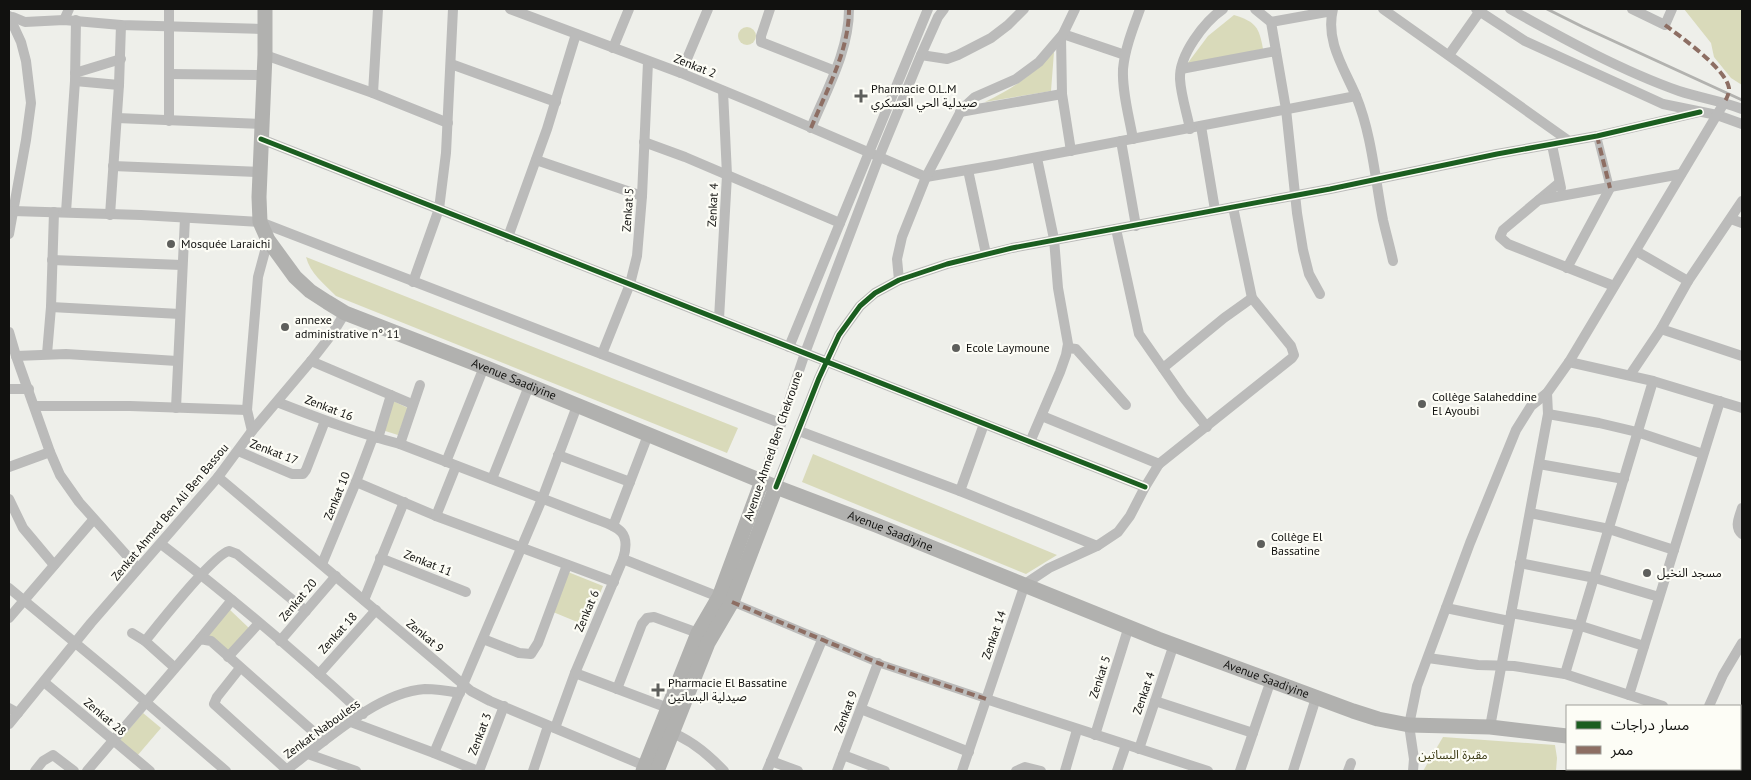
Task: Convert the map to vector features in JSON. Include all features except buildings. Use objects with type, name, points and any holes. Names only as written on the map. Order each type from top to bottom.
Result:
[{"type":"main road","points":[[260,222],[259,172],[265,55],[265,9]]},
{"type":"main road","name":"Avenue Saadiyine","points":[[260,222],[268,240],[302,283],[345,313],[484,367],[769,484],[1174,644],[1316,698],[1378,719],[1409,725],[1490,727],[1566,736]]},
{"type":"main road","name":"Avenue Ahmed Ben Chekroune","points":[[650,770],[726,600],[769,484]]},
{"type":"main road","name":"Avenue Ahmed Ben Chekroune","points":[[667,730],[668,708],[698,633],[726,600]]},
{"type":"street","points":[[64,20],[69,9]]},
{"type":"street","points":[[169,9],[169,121]]},
{"type":"street","points":[[373,93],[378,9]]},
{"type":"street","points":[[414,282],[439,209],[448,123],[452,9]]},
{"type":"street","name":"Zenkat 2","points":[[510,9],[529,12],[576,34],[681,73],[926,177]]},
{"type":"street","points":[[613,48],[629,9]]},
{"type":"street","points":[[681,73],[708,9]]},
{"type":"street","points":[[770,9],[761,36],[761,42],[835,71]]},
{"type":"street","points":[[811,128],[847,38],[849,9]]},
{"type":"street","points":[[921,55],[946,60],[958,55],[991,38],[1024,9]]},
{"type":"street","points":[[899,280],[897,259],[902,237],[926,177],[960,112],[975,97],[1016,80],[1039,62],[1062,36],[1075,9]]},
{"type":"street","points":[[1133,139],[1124,85],[1125,55],[1140,9]]},
{"type":"street","points":[[1190,128],[1180,81],[1185,57],[1200,32],[1223,9]]},
{"type":"street","points":[[1255,9],[1271,22],[1286,109],[1306,267],[1311,280],[1320,294]]},
{"type":"street","points":[[1383,9],[1569,141]]},
{"type":"street","points":[[1510,9],[1597,55],[1648,79],[1686,94],[1742,109]]},
{"type":"street","points":[[1632,9],[1665,25],[1672,9]]},
{"type":"street","points":[[788,347],[925,10],[941,13]]},
{"type":"street","points":[[1271,22],[1333,10],[1331,28],[1336,54],[1356,96],[1365,122],[1383,221],[1393,261]]},
{"type":"street","points":[[1449,55],[1478,10],[1525,41],[1663,104],[1717,115],[1742,124]]},
{"type":"street","name":"Avenue Ahmed Ben Chekroune","points":[[769,484],[780,423],[805,353],[879,156],[921,55],[941,13]]},
{"type":"street","points":[[12,16],[25,22],[76,20],[121,25],[264,29]]},
{"type":"street","points":[[9,234],[31,103],[26,61],[12,16]]},
{"type":"street","points":[[66,212],[75,77],[76,20]]},
{"type":"street","points":[[110,215],[121,59],[121,25]]},
{"type":"street","points":[[508,237],[556,102],[576,34]]},
{"type":"street","points":[[1062,36],[1125,55]]},
{"type":"street","points":[[1062,36],[1062,94],[1071,151]]},
{"type":"street","points":[[1182,69],[1276,51]]},
{"type":"street","points":[[265,55],[373,93],[448,123]]},
{"type":"street","points":[[75,77],[121,59]]},
{"type":"street","name":"Zenkat 5","points":[[602,354],[630,284],[637,256],[642,196],[648,62]]},
{"type":"street","points":[[450,64],[556,102]]},
{"type":"street","points":[[169,74],[264,75]]},
{"type":"street","points":[[75,77],[119,85]]},
{"type":"street","name":"Zenkat 4","points":[[719,320],[727,175],[723,91]]},
{"type":"street","points":[[960,112],[1062,94]]},
{"type":"street","points":[[926,177],[1037,158],[1356,96]]},
{"type":"street","points":[[1413,771],[1414,759],[1409,725],[1417,686],[1516,430],[1531,406],[1547,393],[1569,362],[1724,103]]},
{"type":"street","name":"Avenue Ahmed Ben Chekroune","points":[[769,484],[799,431],[826,361],[839,335],[856,310],[875,293],[899,280],[947,264],[1054,239],[1116,230],[1376,180],[1497,154],[1597,136],[1700,112]]},
{"type":"street","points":[[117,118],[262,124]]},
{"type":"street","points":[[1201,126],[1215,210]]},
{"type":"street","points":[[1567,268],[1610,188],[1597,136]]},
{"type":"street","points":[[261,139],[1145,487]]},
{"type":"street","points":[[1122,141],[1136,226]]},
{"type":"street","points":[[644,142],[840,223]]},
{"type":"street","points":[[1552,145],[1562,196]]},
{"type":"street","points":[[1030,442],[1060,372],[1068,348],[1058,288],[1054,239],[1037,158]]},
{"type":"street","points":[[536,160],[642,196]]},
{"type":"street","points":[[113,166],[259,172]]},
{"type":"street","points":[[968,170],[986,254]]},
{"type":"street","points":[[1538,201],[1681,174]]},
{"type":"street","points":[[1560,182],[1502,230],[1500,237],[1508,244],[1614,286]]},
{"type":"street","points":[[1630,375],[1661,330],[1688,281],[1742,201]]},
{"type":"street","points":[[1025,584],[1049,568],[1110,538],[1123,526],[1130,516],[1160,464],[1292,358],[1294,354],[1291,346],[1252,298],[1233,207]]},
{"type":"street","points":[[13,211],[260,222],[780,423]]},
{"type":"street","points":[[47,354],[51,307],[54,212]]},
{"type":"street","points":[[176,408],[185,218]]},
{"type":"street","points":[[1731,219],[1742,223]]},
{"type":"street","points":[[1116,230],[1139,334],[1206,427]]},
{"type":"street","points":[[252,432],[247,410],[258,276],[268,240]]},
{"type":"street","points":[[1636,250],[1688,281]]},
{"type":"street","points":[[52,260],[182,265]]},
{"type":"street","points":[[1164,368],[1252,298]]},
{"type":"street","points":[[51,307],[180,314]]},
{"type":"street","name":"Zenkat Ahmed Ben Ali Ben Bassou","points":[[9,724],[14,711],[44,682],[138,568],[218,477],[332,334],[345,313]]},
{"type":"street","points":[[1661,330],[1742,356]]},
{"type":"street","points":[[9,332],[50,452],[60,475],[93,520],[138,568]]},
{"type":"street","points":[[1068,348],[1076,349],[1126,405]]},
{"type":"street","points":[[16,356],[47,354],[177,361]]},
{"type":"street","points":[[311,361],[412,404]]},
{"type":"street","points":[[1569,362],[1630,375],[1742,408]]},
{"type":"street","points":[[436,516],[451,464],[484,367]]},
{"type":"street","points":[[1565,674],[1581,626],[1652,381]]},
{"type":"street","points":[[400,444],[420,385]]},
{"type":"street","points":[[492,479],[529,386]]},
{"type":"street","points":[[9,389],[28,389]]},
{"type":"street","points":[[1490,727],[1548,414],[1547,393]]},
{"type":"street","name":"Zenkat 10","points":[[322,564],[376,438],[391,396]]},
{"type":"street","points":[[1629,695],[1720,401]]},
{"type":"street","name":"Zenkat 16","points":[[277,402],[325,421],[400,444],[613,526]]},
{"type":"street","points":[[34,406],[112,405],[247,410]]},
{"type":"street","points":[[434,753],[542,498],[577,406]]},
{"type":"street","points":[[1548,414],[1637,432],[1704,454]]},
{"type":"street","points":[[1042,416],[1160,464]]},
{"type":"street","name":"Zenkat 17","points":[[238,451],[292,474],[303,474],[325,421]]},
{"type":"street","points":[[960,492],[984,424]]},
{"type":"street","points":[[799,431],[1097,546]]},
{"type":"street","points":[[648,435],[613,526],[626,539],[627,548],[623,559],[878,662],[1077,730],[1208,771]]},
{"type":"street","points":[[9,467],[50,452]]},
{"type":"street","points":[[558,455],[630,482]]},
{"type":"street","points":[[1539,464],[1624,479]]},
{"type":"street","name":"Zenkat 9","points":[[218,477],[376,610],[462,689],[650,770]]},
{"type":"street","points":[[356,482],[436,516],[614,582]]},
{"type":"street","points":[[9,498],[23,528],[54,564]]},
{"type":"street","points":[[364,600],[404,502]]},
{"type":"street","points":[[1742,508],[1737,525],[1738,531],[1742,534]]},
{"type":"street","points":[[1530,513],[1609,528],[1674,550]]},
{"type":"street","points":[[9,618],[93,520]]},
{"type":"street","points":[[161,544],[232,600],[319,674],[362,714]]},
{"type":"street","points":[[145,641],[202,575],[225,552],[232,551],[306,611]]},
{"type":"street","name":"Zenkat 11","points":[[380,558],[466,592]]},
{"type":"street","name":"Zenkat 6","points":[[551,727],[623,559]]},
{"type":"street","points":[[1520,563],[1595,578],[1659,597]]},
{"type":"street","points":[[483,640],[519,653],[531,654],[538,643],[568,564]]},
{"type":"street","name":"Zenkat 20","points":[[280,641],[336,576]]},
{"type":"street","name":"Zenkat 14","points":[[962,771],[1025,584]]},
{"type":"street","points":[[9,588],[226,771]]},
{"type":"street","points":[[87,771],[232,600]]},
{"type":"street","points":[[1446,608],[1581,626],[1644,646]]},
{"type":"street","name":"Zenkat 18","points":[[319,674],[376,610]]},
{"type":"street","points":[[617,689],[642,624],[649,616],[698,633]]},
{"type":"street","points":[[228,657],[259,623]]},
{"type":"street","name":"Zenkat 5","points":[[1095,735],[1129,626]]},
{"type":"street","points":[[132,633],[145,641],[174,667]]},
{"type":"street","points":[[200,639],[210,641],[324,741]]},
{"type":"street","points":[[767,771],[822,640]]},
{"type":"street","points":[[1709,705],[1723,675],[1742,643]]},
{"type":"street","name":"Zenkat 4","points":[[1139,749],[1174,644]]},
{"type":"street","points":[[1428,658],[1478,665],[1537,669],[1565,674],[1661,705]]},
{"type":"street","name":"Zenkat 9","points":[[837,771],[878,662]]},
{"type":"street","points":[[240,668],[217,697],[214,704],[286,770]]},
{"type":"street","points":[[575,673],[668,708]]},
{"type":"street","points":[[1240,771],[1270,680]]},
{"type":"street","name":"Zenkat 28","points":[[44,682],[150,771]]},
{"type":"street","name":"Zenkat Nabouless","points":[[286,770],[362,714],[398,696],[418,690],[462,689]]},
{"type":"street","points":[[1293,771],[1316,698]]},
{"type":"street","points":[[1155,701],[1254,733]]},
{"type":"street","name":"Zenkat 3","points":[[479,771],[504,706]]},
{"type":"street","points":[[861,709],[969,752]]},
{"type":"street","points":[[351,722],[479,771]]},
{"type":"street","points":[[532,771],[551,727]]},
{"type":"street","points":[[667,730],[687,739],[708,755],[724,771]]},
{"type":"street","points":[[1065,771],[1077,730]]},
{"type":"street","points":[[1117,771],[1126,745]]},
{"type":"street","points":[[308,754],[356,771]]},
{"type":"street","points":[[843,755],[884,771]]},
{"type":"street","points":[[35,771],[50,756],[53,756],[74,771]]},
{"type":"street","points":[[772,761],[798,771]]},
{"type":"street","points":[[1016,771],[1025,767],[1041,771]]},
{"type":"green space","points":[[1684,9],[1742,9],[1742,85],[1731,78],[1714,57],[1711,43]]},
{"type":"green space","points":[[1234,15],[1247,20],[1255,26],[1260,35],[1263,49],[1187,64],[1208,36]]},
{"type":"green space","points":[[747,27],[753,30],[756,36],[753,42],[747,45],[741,42],[738,36],[741,30]]},
{"type":"green space","points":[[1054,52],[1051,91],[985,102],[1022,80]]},
{"type":"green space","points":[[306,257],[738,428],[727,453],[336,296],[314,273]]},
{"type":"green space","points":[[393,401],[408,408],[398,435],[382,430]]},
{"type":"green space","points":[[813,454],[1057,555],[1026,574],[802,482]]},
{"type":"green space","points":[[568,572],[603,586],[587,626],[553,612]]},
{"type":"green space","points":[[229,609],[250,629],[229,653],[207,635]]},
{"type":"green space","points":[[143,713],[161,728],[137,756],[119,741]]},
{"type":"green space","name":"مقبرة البساتين","points":[[1443,737],[1555,745],[1556,771],[1423,771]]},
{"type":"railway","points":[[1547,9],[1742,100]]},
{"type":"marked path","points":[[811,128],[841,55],[848,25],[849,9]]},
{"type":"marked path","points":[[1665,25],[1702,54],[1720,72],[1729,88],[1728,96],[1724,103]]},
{"type":"marked path","points":[[1597,136],[1610,188]]},
{"type":"marked path","points":[[732,602],[878,663],[986,699]]},
{"type":"cycle path","points":[[776,487],[819,378],[839,335],[860,306],[875,293],[899,280],[947,264],[1012,248],[1330,189],[1497,154],[1597,136],[1700,112]]},
{"type":"cycle path","points":[[261,139],[1145,487]]},
{"type":"place","name":"Pharmacie O.L.M صيدلية الحي العسكري","points":[[861,96]]},
{"type":"place","name":"Mosquée Laraichi","points":[[171,244]]},
{"type":"place","name":"annexe administrative n° 11","points":[[285,327]]},
{"type":"place","name":"Ecole Laymoune","points":[[956,348]]},
{"type":"place","name":"Collège Salaheddine El Ayoubi","points":[[1422,404]]},
{"type":"place","name":"Collège El Bassatine","points":[[1261,544]]},
{"type":"place","name":"مسجد النخيل","points":[[1647,573]]},
{"type":"place","name":"Pharmacie El Bassatine صيدلية البساتين","points":[[658,690]]}]
